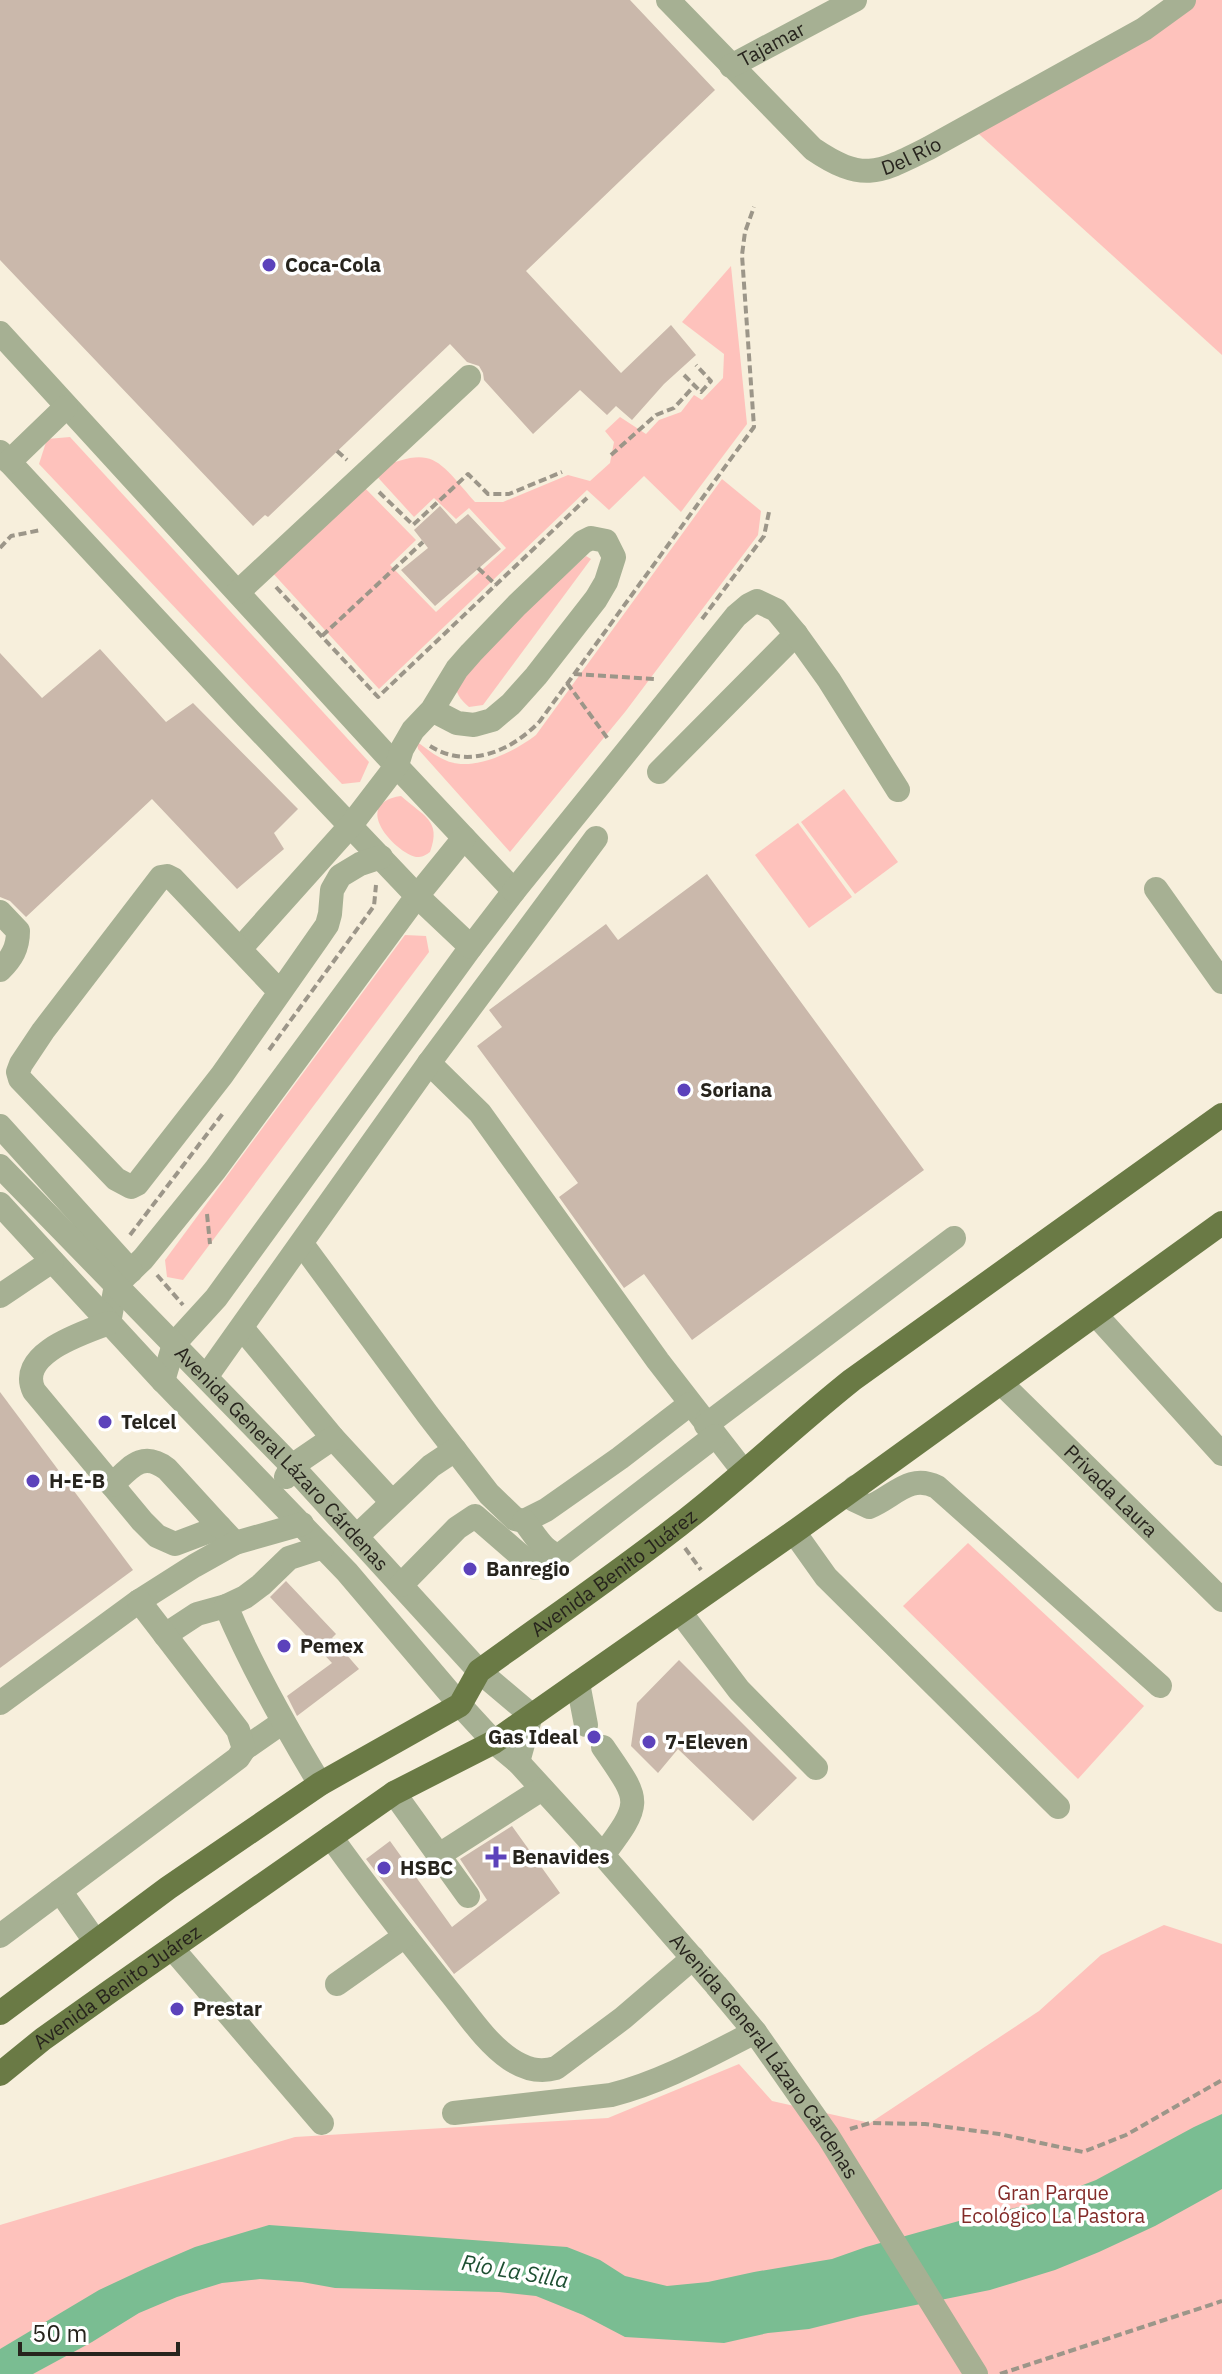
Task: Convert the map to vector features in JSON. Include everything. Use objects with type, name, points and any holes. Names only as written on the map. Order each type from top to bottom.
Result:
[{"type":"main road","name":"Avenida Benito Juárez","points":[[460,1705],[479,1671],[679,1526],[852,1380],[1222,1115]]},
{"type":"main road","name":"Avenida Benito Juárez","points":[[0,2074],[43,2039],[394,1793],[494,1742],[794,1532],[1222,1223]]},
{"type":"main road","points":[[0,2013],[168,1888],[320,1784],[460,1705]]},
{"type":"street","name":"Del Río","points":[[668,0],[813,149],[835,164],[864,172],[895,165],[929,148],[1144,29],[1184,0]]},
{"type":"street","name":"Tajamar","points":[[731,66],[855,0]]},
{"type":"street","points":[[0,333],[514,891]]},
{"type":"street","points":[[238,592],[469,377]]},
{"type":"street","points":[[66,407],[5,457],[241,711],[417,896],[471,947]]},
{"type":"street","points":[[240,949],[351,825],[397,765],[413,730],[432,710],[457,669],[471,653],[583,542],[591,538],[606,541],[614,557],[606,582],[560,646],[511,704],[492,720],[474,725],[457,723],[432,710]]},
{"type":"street","points":[[163,1381],[174,1344],[216,1298],[249,1254],[471,947],[742,610],[757,601],[776,610],[829,680],[898,790]]},
{"type":"street","points":[[659,772],[796,634]]},
{"type":"street","points":[[302,1524],[175,1544],[166,1541],[142,1521],[34,1391],[30,1377],[41,1358],[58,1343],[109,1323],[130,1272],[215,1170],[417,896],[464,838]]},
{"type":"street","points":[[206,1377],[429,1063],[596,838]]},
{"type":"street","points":[[280,992],[173,879],[161,877],[27,1054],[18,1072],[20,1079],[116,1179],[131,1187],[145,1177],[280,992],[327,925],[333,888],[340,876],[345,871],[381,857]]},
{"type":"street","points":[[313,869],[333,888]]},
{"type":"street","points":[[1156,889],[1222,982]]},
{"type":"street","points":[[0,912],[18,931],[18,944],[12,957],[0,970]]},
{"type":"street","points":[[429,1063],[480,1113],[690,1404],[744,1472]]},
{"type":"street","points":[[0,1126],[130,1272]]},
{"type":"street","name":"Avenida General Lázaro Cárdenas","points":[[0,1166],[76,1246],[130,1272],[174,1344],[292,1466],[479,1671],[531,1715]]},
{"type":"street","points":[[0,1190],[76,1246]]},
{"type":"street","name":"Avenida General Lázaro Cárdenas","points":[[0,1204],[163,1381],[323,1547],[460,1705],[494,1742],[518,1762],[603,1855],[755,2032],[828,2136],[976,2374]]},
{"type":"street","points":[[302,1244],[455,1450],[505,1512],[524,1521],[546,1548],[560,1555],[954,1238]]},
{"type":"street","points":[[0,1296],[52,1261]]},
{"type":"street","points":[[1096,1315],[1222,1454]]},
{"type":"street","points":[[242,1328],[333,1438],[392,1502]]},
{"type":"street","name":"Privada Laura","points":[[1001,1383],[1222,1600]]},
{"type":"street","points":[[524,1521],[546,1510],[620,1458],[690,1404]]},
{"type":"street","points":[[275,1497],[292,1466],[333,1438]]},
{"type":"street","points":[[357,1536],[431,1466],[455,1450]]},
{"type":"street","points":[[112,1485],[141,1461],[157,1461],[228,1535]]},
{"type":"street","points":[[855,1487],[854,1500],[869,1507],[913,1482],[926,1481],[937,1487],[1160,1686]]},
{"type":"street","points":[[401,1585],[457,1528],[475,1516],[535,1568]]},
{"type":"street","points":[[794,1532],[826,1577],[1058,1807]]},
{"type":"street","points":[[0,1703],[228,1535]]},
{"type":"street","points":[[165,1635],[197,1614],[245,1597],[289,1558],[323,1547]]},
{"type":"street","points":[[139,1601],[238,1730],[244,1749]]},
{"type":"street","points":[[226,1606],[246,1652],[320,1784]]},
{"type":"street","points":[[680,1612],[739,1690],[816,1768]]},
{"type":"street","points":[[578,1683],[586,1725]]},
{"type":"street","points":[[518,1762],[531,1715]]},
{"type":"street","points":[[0,1936],[283,1722]]},
{"type":"street","points":[[603,1747],[633,1796],[629,1819],[603,1855]]},
{"type":"street","points":[[439,1855],[542,1789]]},
{"type":"street","points":[[394,1793],[468,1896]]},
{"type":"street","points":[[331,1837],[476,2026],[500,2052],[524,2067],[544,2072],[556,2068],[595,2041],[693,1958]]},
{"type":"street","points":[[60,1891],[95,1941]]},
{"type":"street","points":[[337,1984],[405,1936]]},
{"type":"street","points":[[172,1948],[322,2123]]},
{"type":"street","points":[[454,2113],[611,2095],[637,2089],[755,2032]]},
{"type":"path","points":[[424,740],[443,754],[472,758],[509,746],[528,734],[754,427],[742,255],[745,232],[754,207]]},
{"type":"path","points":[[684,375],[701,392],[711,381],[696,365]]},
{"type":"path","points":[[611,455],[656,415],[674,408],[695,385]]},
{"type":"path","points":[[337,451],[413,525],[468,474],[488,494],[509,494],[562,472]]},
{"type":"path","points":[[267,577],[378,697],[587,498]]},
{"type":"path","points":[[702,620],[764,536],[769,512]]},
{"type":"path","points":[[322,636],[423,542]]},
{"type":"path","points":[[478,568],[496,585]]},
{"type":"path","points":[[574,674],[657,679],[647,691]]},
{"type":"path","points":[[567,683],[610,741]]},
{"type":"path","points":[[206,1203],[210,1244]]},
{"type":"path","points":[[130,1272],[196,1320]]},
{"type":"path","points":[[828,2136],[870,2123],[925,2124],[999,2134],[1083,2152],[1126,2135],[1222,2080]]},
{"type":"path","points":[[1000,2374],[1222,2301]]},
{"type":"green space","points":[[1184,0],[1222,0],[1222,355],[970,126]]},
{"type":"green space","points":[[731,266],[747,424],[681,512],[644,476],[609,510],[587,490],[379,689],[269,569],[360,483],[416,540],[390,565],[436,612],[506,548],[469,508],[456,519],[434,498],[414,517],[372,471],[408,458],[431,460],[451,474],[475,502],[503,502],[568,475],[590,481],[610,463],[614,442],[605,431],[620,417],[646,434],[659,420],[681,412],[694,395],[702,400],[723,378],[724,354],[682,322]]},
{"type":"green space","points":[[70,437],[369,762],[360,782],[342,784],[39,464],[47,439]]},
{"type":"green space","points":[[722,479],[761,511],[758,535],[625,712],[510,852],[418,749],[417,742],[445,760],[468,764],[505,754],[536,735]]},
{"type":"green space","points":[[586,556],[591,559],[483,705],[469,707],[457,692],[456,674]]},
{"type":"green space","points":[[844,789],[898,862],[855,894],[801,822]]},
{"type":"green space","points":[[401,796],[432,825],[434,833],[430,852],[419,857],[391,841],[378,819],[378,809],[385,801]]},
{"type":"green space","points":[[798,823],[852,897],[809,928],[755,855]]},
{"type":"green space","points":[[405,935],[426,936],[429,952],[183,1280],[167,1277],[165,1260]]},
{"type":"green space","points":[[968,1543],[1144,1706],[1078,1779],[903,1606]]},
{"type":"green space","name":"Gran Parque Ecológico La Pastora","points":[[1164,1925],[1222,1944],[1222,2374],[0,2374],[0,2225],[295,2137],[608,2118],[739,2064],[772,2101],[870,2123],[1039,2011],[1101,1955]]},
{"type":"water","name":"Río La Silla","points":[[1222,2114],[1222,2189],[1155,2226],[1055,2270],[990,2290],[809,2329],[768,2333],[724,2343],[625,2337],[583,2315],[536,2296],[499,2292],[335,2288],[260,2279],[222,2283],[177,2297],[139,2313],[33,2374],[0,2374],[0,2349],[99,2290],[195,2247],[269,2225],[567,2247],[600,2260],[625,2276],[667,2286],[708,2282],[832,2259],[966,2219],[1033,2204],[1096,2180]]},
{"type":"building","name":"Coca-Cola","points":[[0,0],[630,0],[715,90],[526,271],[621,373],[671,325],[696,355],[664,384],[632,420],[616,406],[607,415],[580,390],[533,434],[484,380],[479,366],[467,362],[450,344],[268,517],[265,515],[253,526],[0,260]]},
{"type":"building","points":[[440,506],[456,524],[468,514],[501,549],[435,606],[401,570],[428,548],[414,530]]},
{"type":"building","points":[[100,649],[166,722],[193,703],[298,809],[274,833],[284,849],[237,889],[152,799],[26,917],[10,901],[0,897],[0,653],[42,698]]},
{"type":"building","points":[[707,874],[924,1170],[692,1340],[644,1274],[624,1288],[559,1197],[578,1183],[477,1046],[502,1027],[489,1010],[606,924],[618,940]]},
{"type":"building","name":"H-E-B","points":[[0,1392],[133,1570],[0,1668]]},
{"type":"building","points":[[286,1581],[336,1634],[332,1638],[359,1669],[297,1716],[287,1696],[332,1663],[270,1597]]},
{"type":"building","points":[[679,1660],[797,1778],[753,1821],[678,1749],[658,1773],[631,1746],[637,1703]]},
{"type":"building","points":[[512,1826],[560,1893],[454,1974],[366,1859],[390,1841],[452,1927],[487,1900],[460,1859]]},
{"type":"place","name":"Coca-Cola","points":[[269,265]]},
{"type":"place","name":"Soriana","points":[[684,1090]]},
{"type":"place","name":"Telcel","points":[[105,1422]]},
{"type":"place","name":"H-E-B","points":[[33,1481]]},
{"type":"place","name":"Banregio","points":[[470,1569]]},
{"type":"place","name":"Pemex","points":[[284,1646]]},
{"type":"place","name":"Gas Ideal","points":[[594,1737]]},
{"type":"place","name":"7-Eleven","points":[[649,1742]]},
{"type":"place","name":"Benavides","points":[[496,1857]]},
{"type":"place","name":"HSBC","points":[[384,1868]]},
{"type":"place","name":"Prestar","points":[[177,2009]]}]
